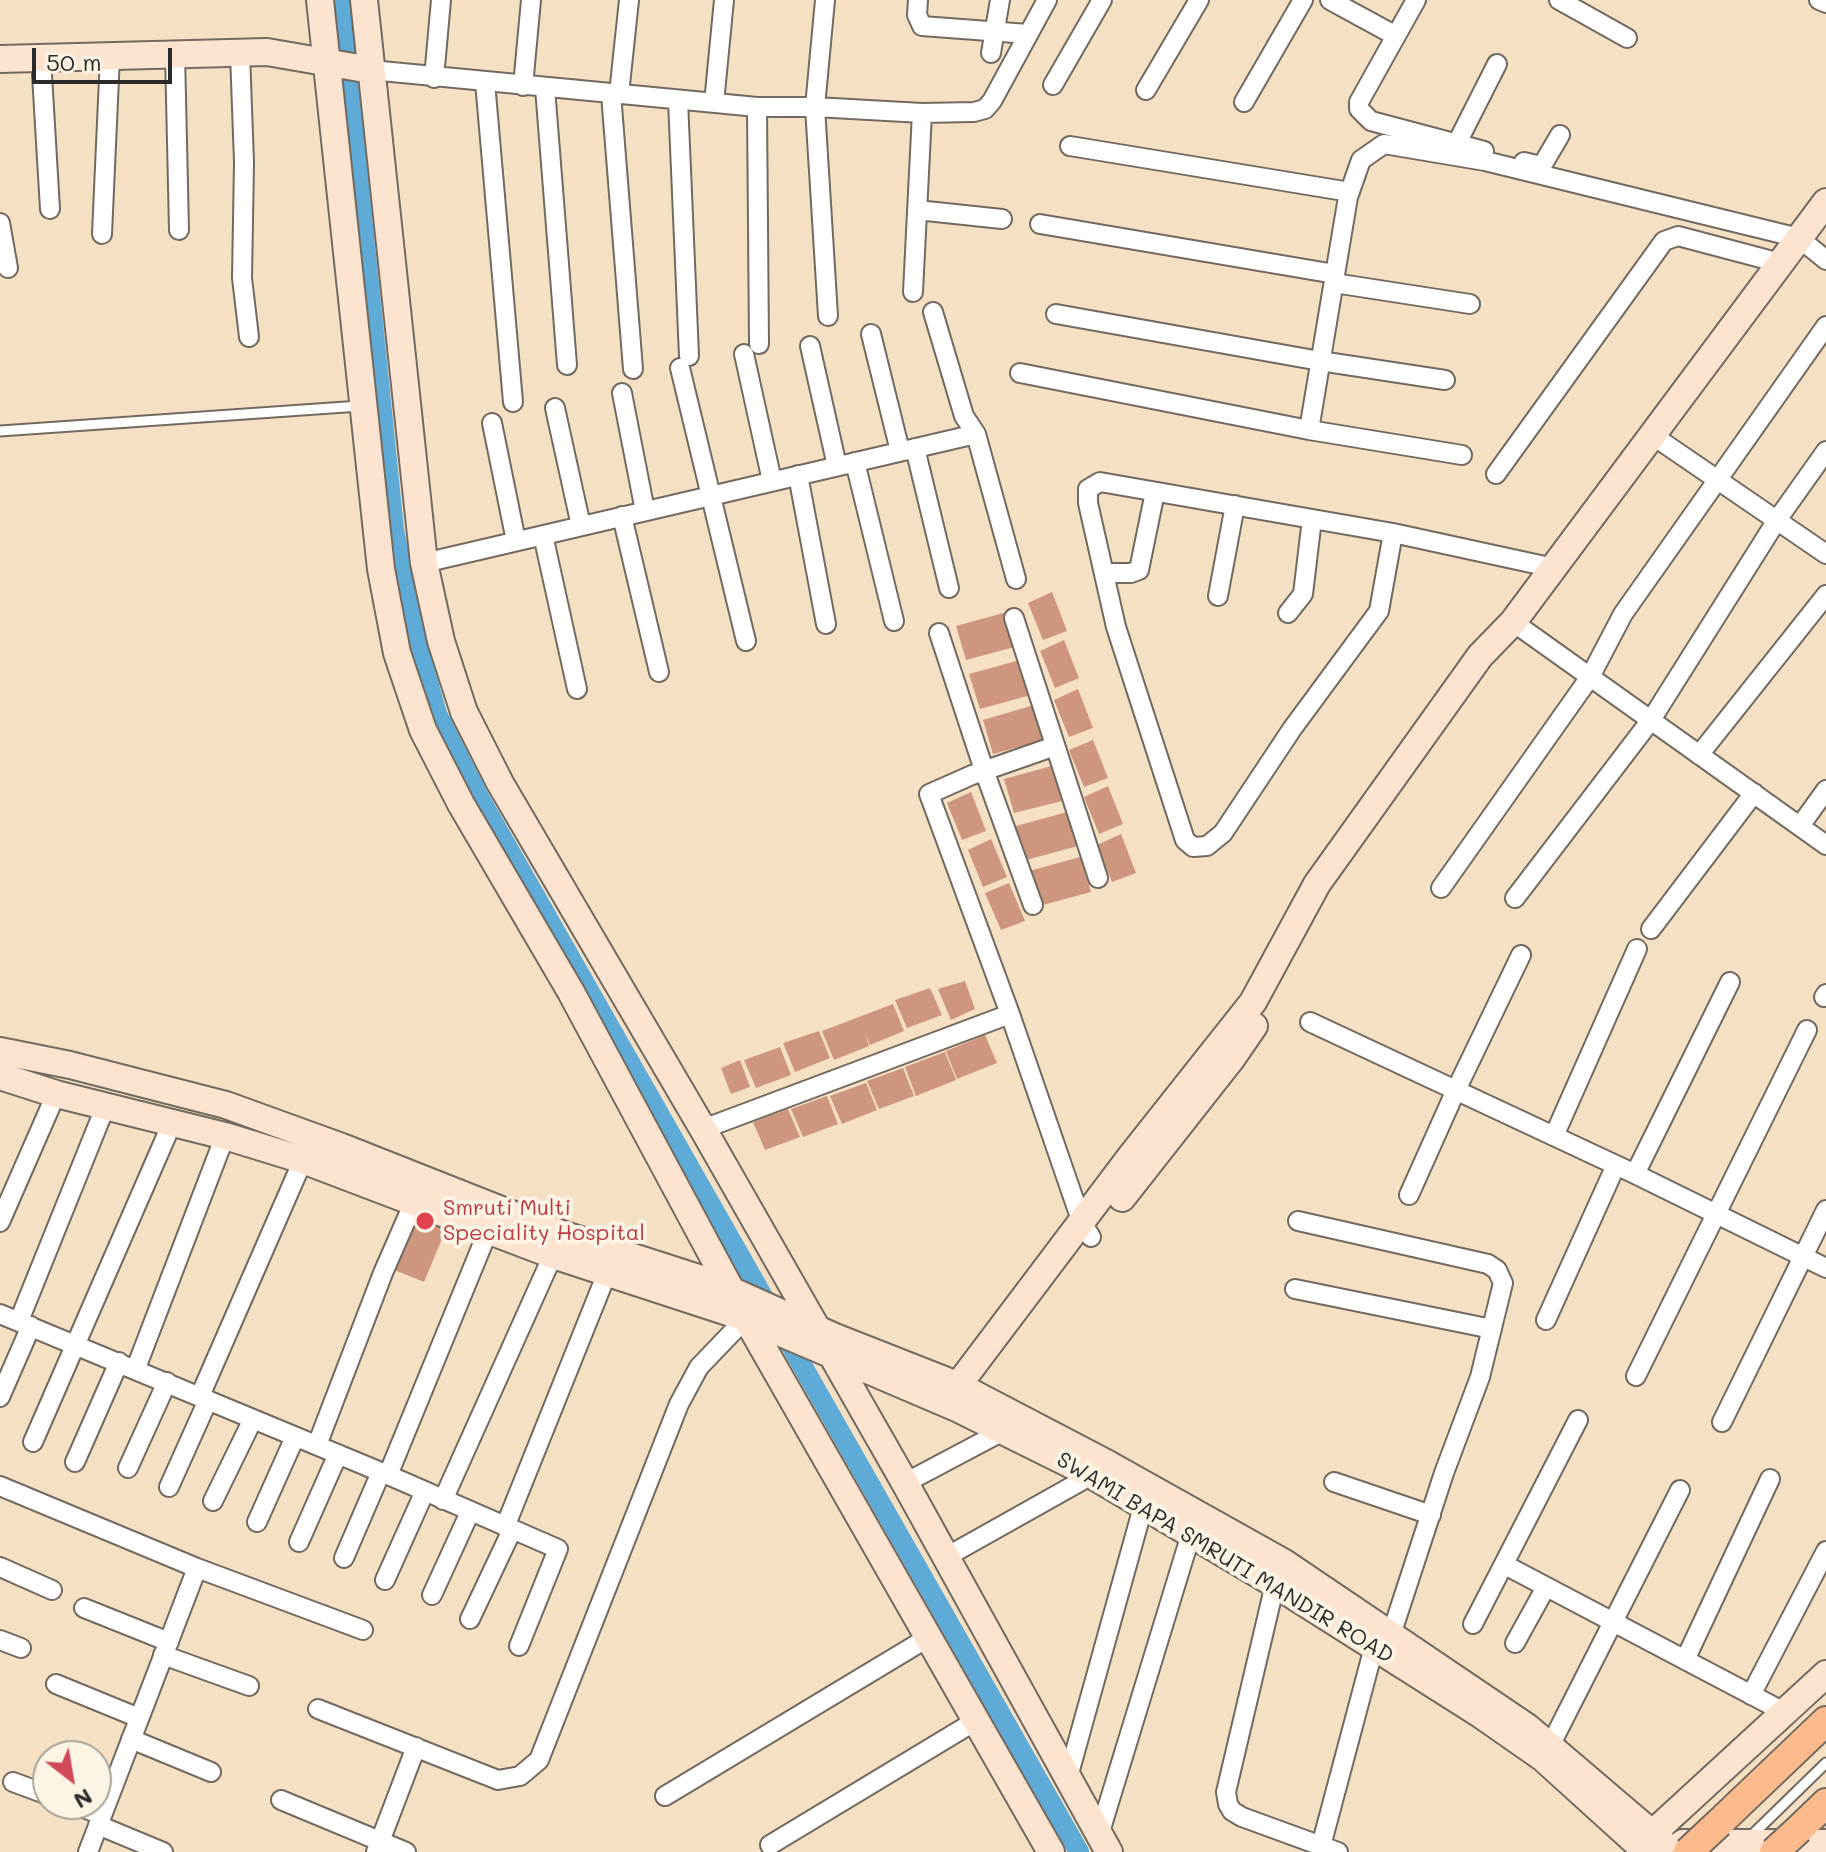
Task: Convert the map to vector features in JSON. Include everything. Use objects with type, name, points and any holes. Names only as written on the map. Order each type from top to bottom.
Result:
[{"type":"main road","points":[[1655,1845],[1719,1823],[1826,1721]]},
{"type":"main road","points":[[1774,1852],[1826,1803]]},
{"type":"street","points":[[320,0],[382,568],[397,653],[423,730],[461,804],[571,992],[746,1318],[1051,1852]]},
{"type":"street","points":[[364,0],[424,563],[441,641],[464,712],[500,783],[703,1129],[905,1483],[1104,1843]]},
{"type":"street","points":[[434,78],[441,0]]},
{"type":"street","points":[[523,86],[531,0]]},
{"type":"street","points":[[629,0],[615,94],[633,369]]},
{"type":"street","points":[[714,103],[724,0]]},
{"type":"street","points":[[825,0],[815,107],[828,316]]},
{"type":"street","points":[[918,0],[917,15],[922,26],[1028,34]]},
{"type":"street","points":[[991,53],[1000,0]]},
{"type":"street","points":[[0,59],[267,52],[328,64],[434,78],[757,107],[974,112],[985,109],[992,101],[1047,0]]},
{"type":"street","points":[[1053,85],[1102,0]]},
{"type":"street","points":[[1146,90],[1199,0]]},
{"type":"street","points":[[1244,102],[1303,0]]},
{"type":"street","points":[[1330,0],[1396,36]]},
{"type":"street","points":[[1416,0],[1359,102],[1363,116],[1527,167],[1799,238],[1826,260]]},
{"type":"street","points":[[1559,0],[1627,38]]},
{"type":"street","points":[[1819,0],[1826,3]]},
{"type":"street","points":[[240,53],[244,162],[242,278],[249,337]]},
{"type":"street","points":[[175,54],[179,230]]},
{"type":"street","points":[[102,234],[110,56]]},
{"type":"street","points":[[41,58],[50,209]]},
{"type":"street","points":[[1457,143],[1497,64]]},
{"type":"street","points":[[485,82],[513,402]]},
{"type":"street","points":[[545,88],[567,365]]},
{"type":"street","points":[[678,100],[684,362],[711,496],[746,641]]},
{"type":"street","points":[[757,107],[752,349],[772,481]]},
{"type":"street","points":[[913,292],[922,113]]},
{"type":"street","points":[[1309,430],[1350,192],[1361,160],[1384,144],[1527,167],[1543,164],[1560,135]]},
{"type":"street","points":[[1070,146],[1350,192]]},
{"type":"street","points":[[958,1398],[1253,1002],[1280,955],[1300,928],[1335,858],[1480,656],[1507,629],[1554,568],[1826,202]]},
{"type":"street","points":[[917,210],[1002,219]]},
{"type":"street","points":[[0,223],[8,268]]},
{"type":"street","points":[[1040,224],[1470,304]]},
{"type":"street","points":[[1496,474],[1664,241],[1678,236],[1780,263]]},
{"type":"street","points":[[933,312],[964,416],[976,434],[1016,579]]},
{"type":"street","points":[[1056,314],[1445,380]]},
{"type":"street","points":[[1441,888],[1590,677],[1623,614],[1826,326]]},
{"type":"street","points":[[871,334],[949,588]]},
{"type":"street","points":[[810,346],[894,621]]},
{"type":"street","points":[[1020,373],[1309,430],[1462,455]]},
{"type":"street","points":[[622,393],[645,511]]},
{"type":"street","points":[[555,408],[581,526]]},
{"type":"street","points":[[492,423],[516,541]]},
{"type":"street","points":[[382,568],[424,563],[976,434]]},
{"type":"street","points":[[1652,435],[1826,554]]},
{"type":"street","points":[[1515,898],[1651,720],[1777,520],[1826,451]]},
{"type":"street","points":[[798,475],[826,624]]},
{"type":"street","points":[[1393,533],[1379,611],[1292,729],[1223,833],[1207,846],[1193,847],[1185,840],[1116,627],[1088,503],[1088,489],[1100,482],[1393,533],[1554,568]]},
{"type":"street","points":[[1104,573],[1139,570],[1155,492]]},
{"type":"street","points":[[1218,596],[1235,505]]},
{"type":"street","points":[[622,516],[659,672]]},
{"type":"street","points":[[1288,613],[1303,594],[1312,519]]},
{"type":"street","points":[[543,535],[577,689]]},
{"type":"street","points":[[1699,755],[1826,595]]},
{"type":"street","points":[[1014,618],[1098,878]]},
{"type":"street","points":[[1507,629],[1590,677],[1826,845]]},
{"type":"street","points":[[939,633],[1033,905]]},
{"type":"street","points":[[1055,746],[984,770],[929,794],[1086,1230]]},
{"type":"street","points":[[1800,826],[1826,790]]},
{"type":"street","points":[[1651,929],[1754,793]]},
{"type":"street","points":[[1554,1136],[1637,949]]},
{"type":"street","points":[[1409,1195],[1521,955]]},
{"type":"street","points":[[1635,1174],[1730,982]]},
{"type":"street","points":[[703,1129],[1010,1014]]},
{"type":"street","points":[[1310,1022],[1635,1174],[1826,1268]]},
{"type":"street","points":[[1636,1376],[1807,1030]]},
{"type":"street","points":[[0,1051],[70,1065],[226,1105],[562,1234],[732,1290],[1234,1533],[1283,1562],[1382,1641],[1486,1698],[1550,1746],[1655,1845],[1740,1848],[1826,1843]]},
{"type":"street","name":"SWAMI BAPA SMRUTI MANDIR ROAD","points":[[0,1076],[303,1160],[553,1255],[746,1318],[829,1353],[958,1398],[1005,1430],[1092,1475],[1275,1584],[1382,1641],[1543,1758],[1655,1845]]},
{"type":"street","points":[[0,1222],[56,1094]]},
{"type":"street","points":[[0,1397],[106,1105]]},
{"type":"street","points":[[33,1442],[172,1123]]},
{"type":"street","points":[[75,1462],[128,1365],[225,1136]]},
{"type":"street","points":[[169,1487],[303,1160]]},
{"type":"street","points":[[1546,1320],[1616,1165]]},
{"type":"street","points":[[317,1445],[383,1273],[414,1202]]},
{"type":"street","points":[[1722,1422],[1826,1210]]},
{"type":"street","points":[[1275,1584],[1226,1792],[1228,1804],[1232,1811],[1242,1817],[1329,1849],[1382,1641],[1480,1377],[1503,1283],[1497,1270],[1488,1264],[1298,1221]]},
{"type":"street","points":[[344,1558],[385,1473],[488,1231]]},
{"type":"street","points":[[443,1500],[553,1255]]},
{"type":"street","points":[[470,1619],[607,1273]]},
{"type":"street","points":[[1295,1289],[1492,1329]]},
{"type":"street","points":[[0,1314],[385,1473],[558,1549],[519,1646]]},
{"type":"street","points":[[318,1709],[498,1780],[520,1776],[539,1760],[679,1404],[699,1367],[746,1318]]},
{"type":"street","points":[[128,1468],[167,1382]]},
{"type":"street","points":[[213,1501],[253,1419]]},
{"type":"street","points":[[1473,1624],[1578,1420]]},
{"type":"street","points":[[905,1483],[1005,1430]]},
{"type":"street","points":[[257,1522],[295,1437]]},
{"type":"street","points":[[299,1542],[338,1454]]},
{"type":"street","points":[[946,1557],[1092,1475]]},
{"type":"street","points":[[1685,1660],[1770,1479]]},
{"type":"street","points":[[1334,1482],[1431,1515]]},
{"type":"street","points":[[0,1486],[197,1568],[363,1630]]},
{"type":"street","points":[[1550,1746],[1680,1490]]},
{"type":"street","points":[[385,1580],[425,1491]]},
{"type":"street","points":[[1068,1777],[1143,1507]]},
{"type":"street","points":[[432,1595],[470,1512]]},
{"type":"street","points":[[1104,1843],[1191,1534]]},
{"type":"street","points":[[1751,1695],[1826,1551]]},
{"type":"street","points":[[1505,1565],[1784,1712]]},
{"type":"street","points":[[0,1567],[52,1590]]},
{"type":"street","points":[[112,1789],[197,1568]]},
{"type":"street","points":[[1515,1643],[1546,1587]]},
{"type":"street","points":[[84,1608],[249,1686]]},
{"type":"street","points":[[665,1796],[929,1637]]},
{"type":"street","points":[[0,1640],[21,1648]]},
{"type":"street","points":[[1655,1845],[1784,1712],[1826,1674]]},
{"type":"street","points":[[56,1684],[139,1718]]},
{"type":"street","points":[[770,1845],[977,1720]]},
{"type":"street","points":[[131,1739],[211,1772]]},
{"type":"street","points":[[378,1847],[416,1747]]},
{"type":"street","points":[[13,1782],[32,1789]]},
{"type":"street","points":[[281,1800],[378,1847],[406,1852]]},
{"type":"street","points":[[88,1852],[100,1820],[163,1852]]},
{"type":"lane","points":[[0,431],[364,406]]},
{"type":"lane","points":[[1740,1848],[1826,1763]]},
{"type":"building","points":[[1052,592],[1067,631],[1043,640],[1028,603]]},
{"type":"building","points":[[1007,612],[1018,646],[966,660],[956,626]]},
{"type":"building","points":[[1064,640],[1079,678],[1055,688],[1040,651]]},
{"type":"building","points":[[1020,660],[1031,695],[980,709],[969,674]]},
{"type":"building","points":[[1078,689],[1093,728],[1069,737],[1054,700]]},
{"type":"building","points":[[1034,705],[1045,740],[993,754],[983,720]]},
{"type":"building","points":[[1093,740],[1108,778],[1084,787],[1069,750]]},
{"type":"building","points":[[1055,765],[1066,800],[1014,813],[1004,779]]},
{"type":"building","points":[[1108,786],[1123,824],[1099,834],[1084,797]]},
{"type":"building","points":[[971,792],[986,831],[962,840],[947,803]]},
{"type":"building","points":[[1067,812],[1078,846],[1026,860],[1016,826]]},
{"type":"building","points":[[1121,834],[1136,873],[1112,882],[1097,845]]},
{"type":"building","points":[[991,839],[1007,877],[983,887],[968,850]]},
{"type":"building","points":[[1080,857],[1091,892],[1039,906],[1029,871]]},
{"type":"building","points":[[1009,883],[1025,921],[1001,930],[985,893]]},
{"type":"building","points":[[965,981],[975,1009],[951,1020],[938,989]]},
{"type":"building","points":[[930,988],[942,1015],[907,1028],[895,1000]]},
{"type":"building","points":[[893,1004],[904,1031],[870,1045],[865,1034],[869,1046],[834,1060],[822,1031]]},
{"type":"building","points":[[819,1031],[830,1058],[795,1072],[783,1043]]},
{"type":"building","points":[[985,1035],[997,1063],[957,1079],[946,1051]]},
{"type":"building","points":[[780,1047],[791,1075],[756,1088],[744,1060]]},
{"type":"building","points":[[945,1052],[956,1080],[916,1096],[905,1067]]},
{"type":"building","points":[[740,1060],[750,1087],[731,1094],[721,1068]]},
{"type":"building","points":[[903,1068],[914,1096],[879,1109],[867,1081]]},
{"type":"building","points":[[866,1083],[877,1110],[842,1124],[830,1096]]},
{"type":"building","points":[[827,1096],[838,1124],[803,1137],[791,1109]]},
{"type":"building","points":[[788,1109],[800,1137],[765,1150],[753,1122]]},
{"type":"building","points":[[412,1207],[449,1222],[424,1282],[387,1267]]},
{"type":"waterway","points":[[340,0],[394,529],[412,626],[437,714],[480,799],[1079,1852]]},
{"type":"place","name":"Smruti Multi Speciality Hospital","points":[[425,1221]]}]
